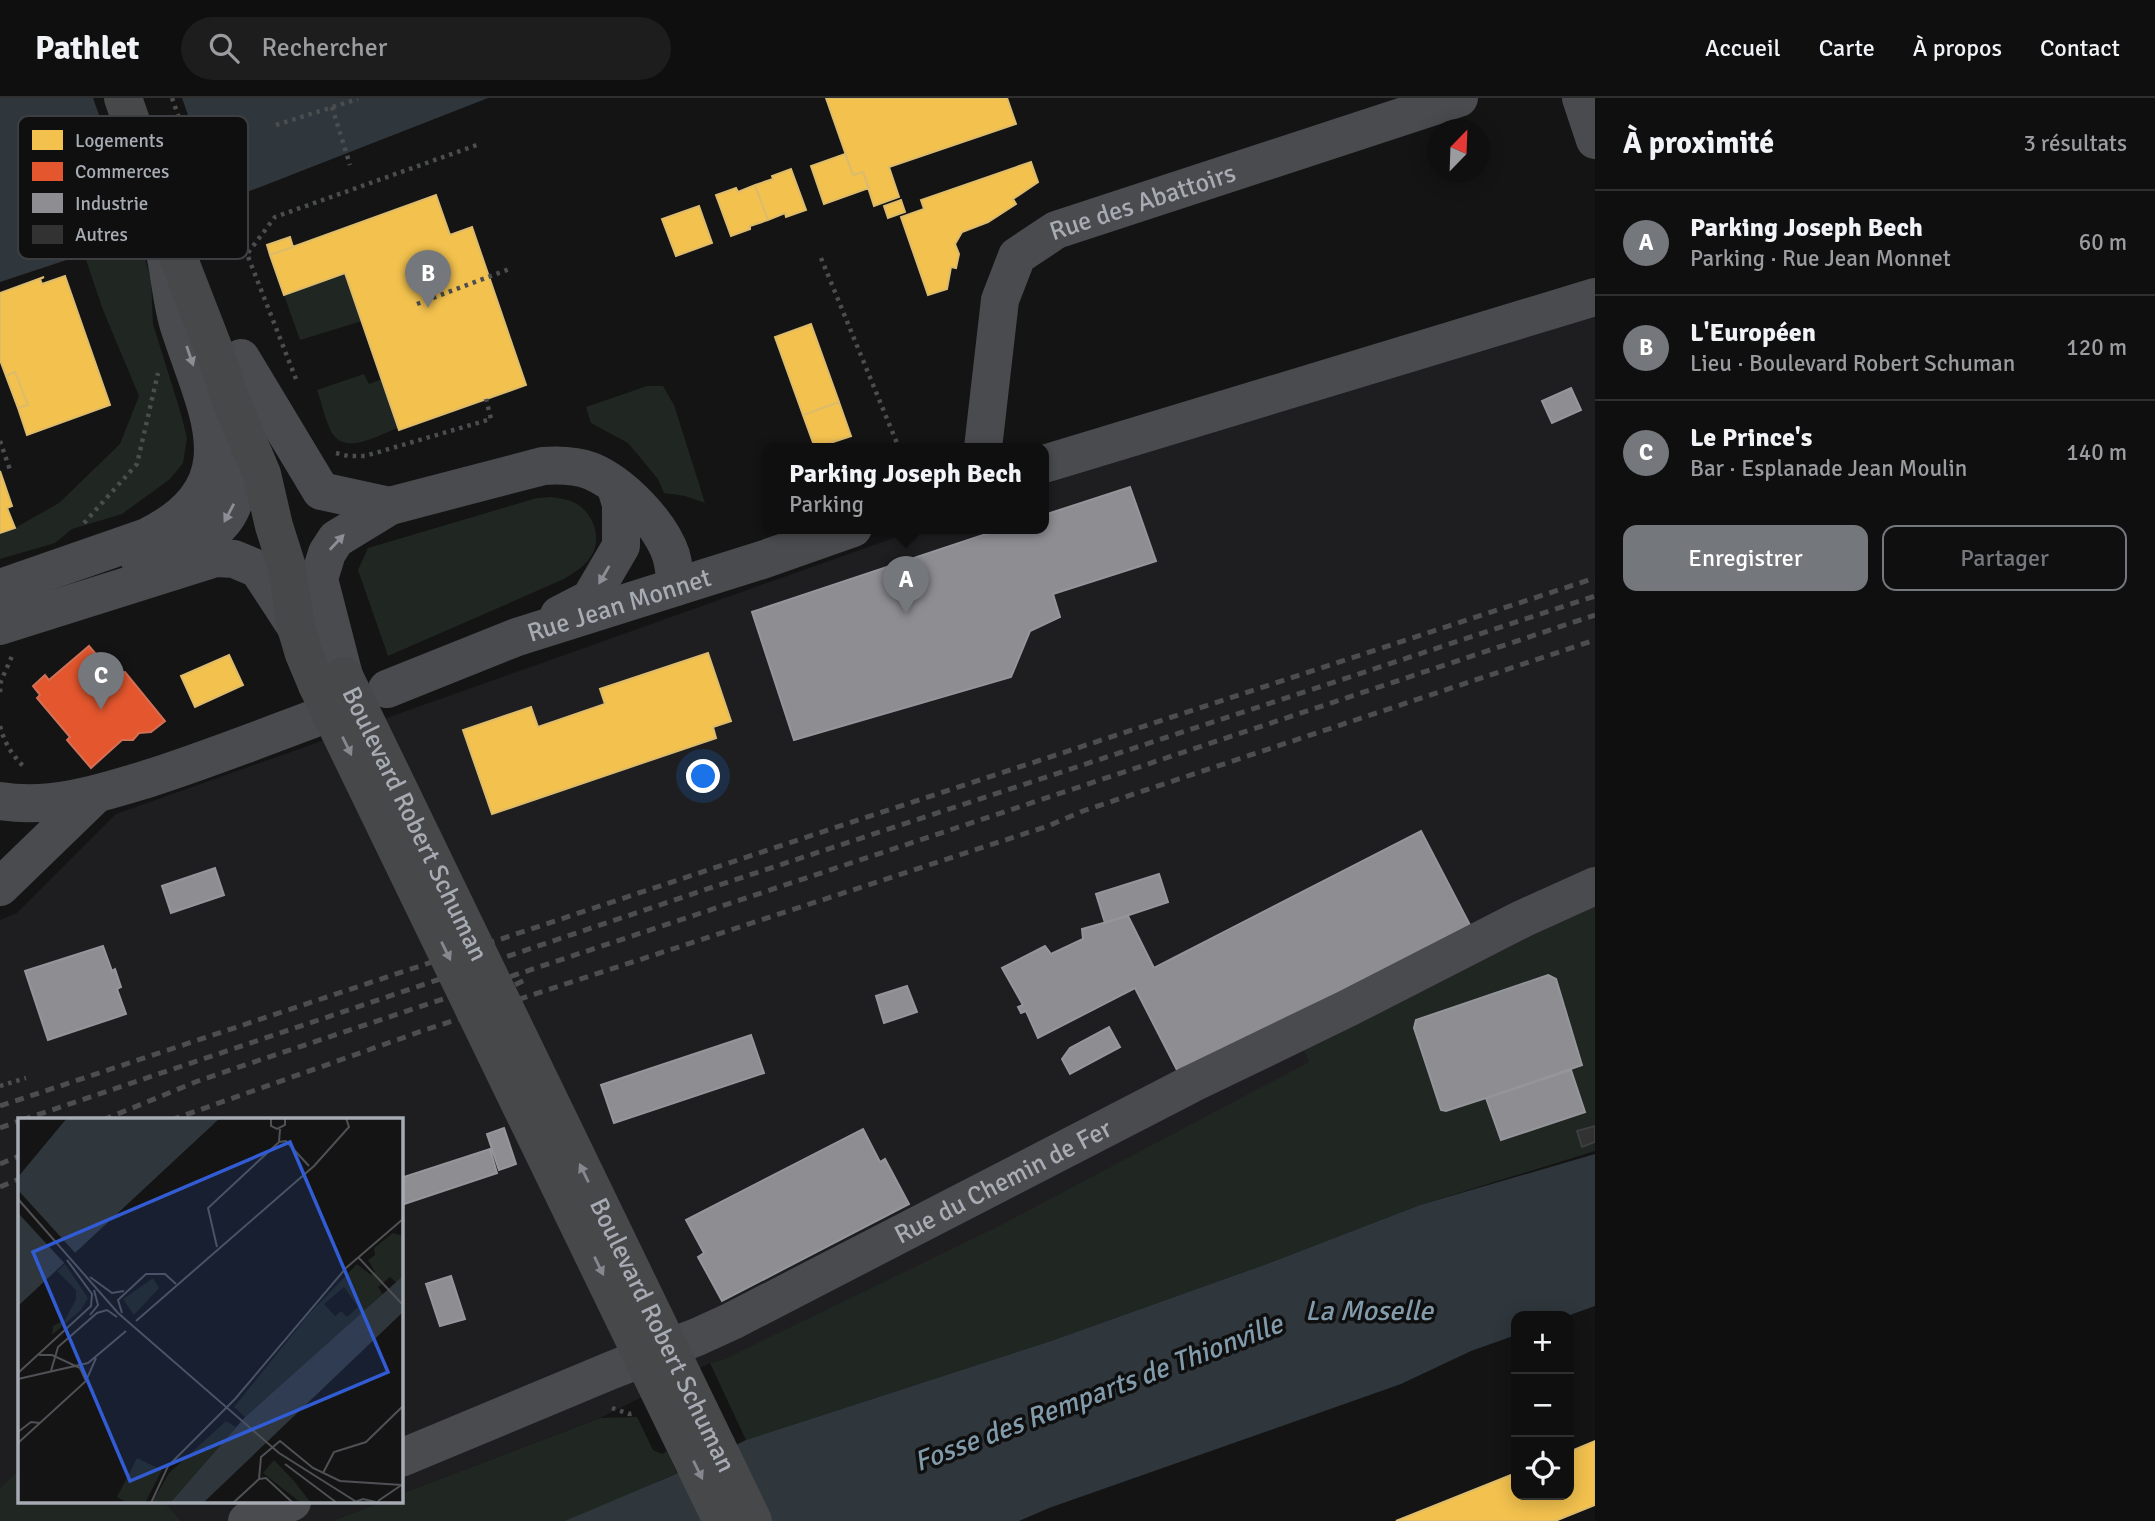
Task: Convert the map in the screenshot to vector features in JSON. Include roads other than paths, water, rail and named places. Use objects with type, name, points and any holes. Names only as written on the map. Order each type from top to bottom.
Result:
[{"type":"main road","name":"Boulevard Robert Schuman","points":[[194,259],[214,347],[230,398],[262,474],[286,567],[296,627],[304,654],[753,1521]]},
{"type":"main road","name":"Boulevard Robert Schuman","points":[[195,259],[241,358],[310,608],[325,693],[722,1521]]},
{"type":"street","name":"Rue des Abattoirs","points":[[984,443],[1000,300],[1017,256],[1056,230],[1460,98]]},
{"type":"street","points":[[1581,98],[1595,140]]},
{"type":"street","points":[[0,588],[146,537],[168,526],[185,512],[204,488],[212,470],[215,451],[210,417],[177,320],[193,259]]},
{"type":"street","points":[[1049,462],[1595,297]]},
{"type":"street","points":[[241,358],[321,491],[390,506]]},
{"type":"street","points":[[0,607],[213,534],[225,522],[235,501],[238,477],[230,398]]},
{"type":"street","points":[[0,801],[38,804],[95,795],[207,760],[325,693],[319,579],[323,564],[336,540],[390,506],[542,466],[566,465],[589,470],[616,488],[634,524],[637,552],[642,565],[656,578],[676,587]]},
{"type":"street","points":[[517,637],[590,599],[621,545],[621,504],[616,488]]},
{"type":"street","name":"Rue Jean Monnet","points":[[387,689],[517,637],[835,534]]},
{"type":"street","points":[[7,640],[216,558],[234,559],[258,569],[296,627]]},
{"type":"street","points":[[0,887],[95,795]]},
{"type":"street","name":"Rue du Chemin de Fer","points":[[402,1458],[732,1321],[1191,1084],[1522,919],[1595,886]]},
{"type":"street","points":[[247,1521],[287,1504]]},
{"type":"water","points":[[0,98],[488,98],[248,192],[248,116],[18,116],[18,259],[70,259],[0,282]]},
{"type":"water","name":"La Moselle","points":[[1595,1154],[1595,1306],[1574,1314],[1574,1311],[1511,1311],[1511,1337],[1471,1351],[1401,1384],[1049,1508],[1019,1521],[565,1521],[669,1477],[746,1440],[1051,1341],[1264,1265],[1420,1205]]},
{"type":"railway","points":[[0,1106],[1595,578]]},
{"type":"railway","points":[[28,1118],[716,886],[1595,596]]},
{"type":"railway","points":[[108,1118],[198,1081],[257,1061],[1595,615]]},
{"type":"railway","points":[[177,1118],[422,1031],[1048,826],[1083,811],[1595,640]]},
{"type":"railway","points":[[472,1006],[529,978]]},
{"type":"railway","points":[[0,1128],[18,1121]]},
{"type":"railway","points":[[0,1164],[18,1156]]},
{"type":"railway","points":[[0,1187],[18,1179]]},
{"type":"place","name":"L'Européen","points":[[428,308]]},
{"type":"place","name":"Parking Joseph Bech","points":[[906,614]]},
{"type":"place","name":"Le Prince's","points":[[101,710]]},
{"type":"water label","name":"Fosse des Remparts de Thionville","points":[[1098,1392]]}]
